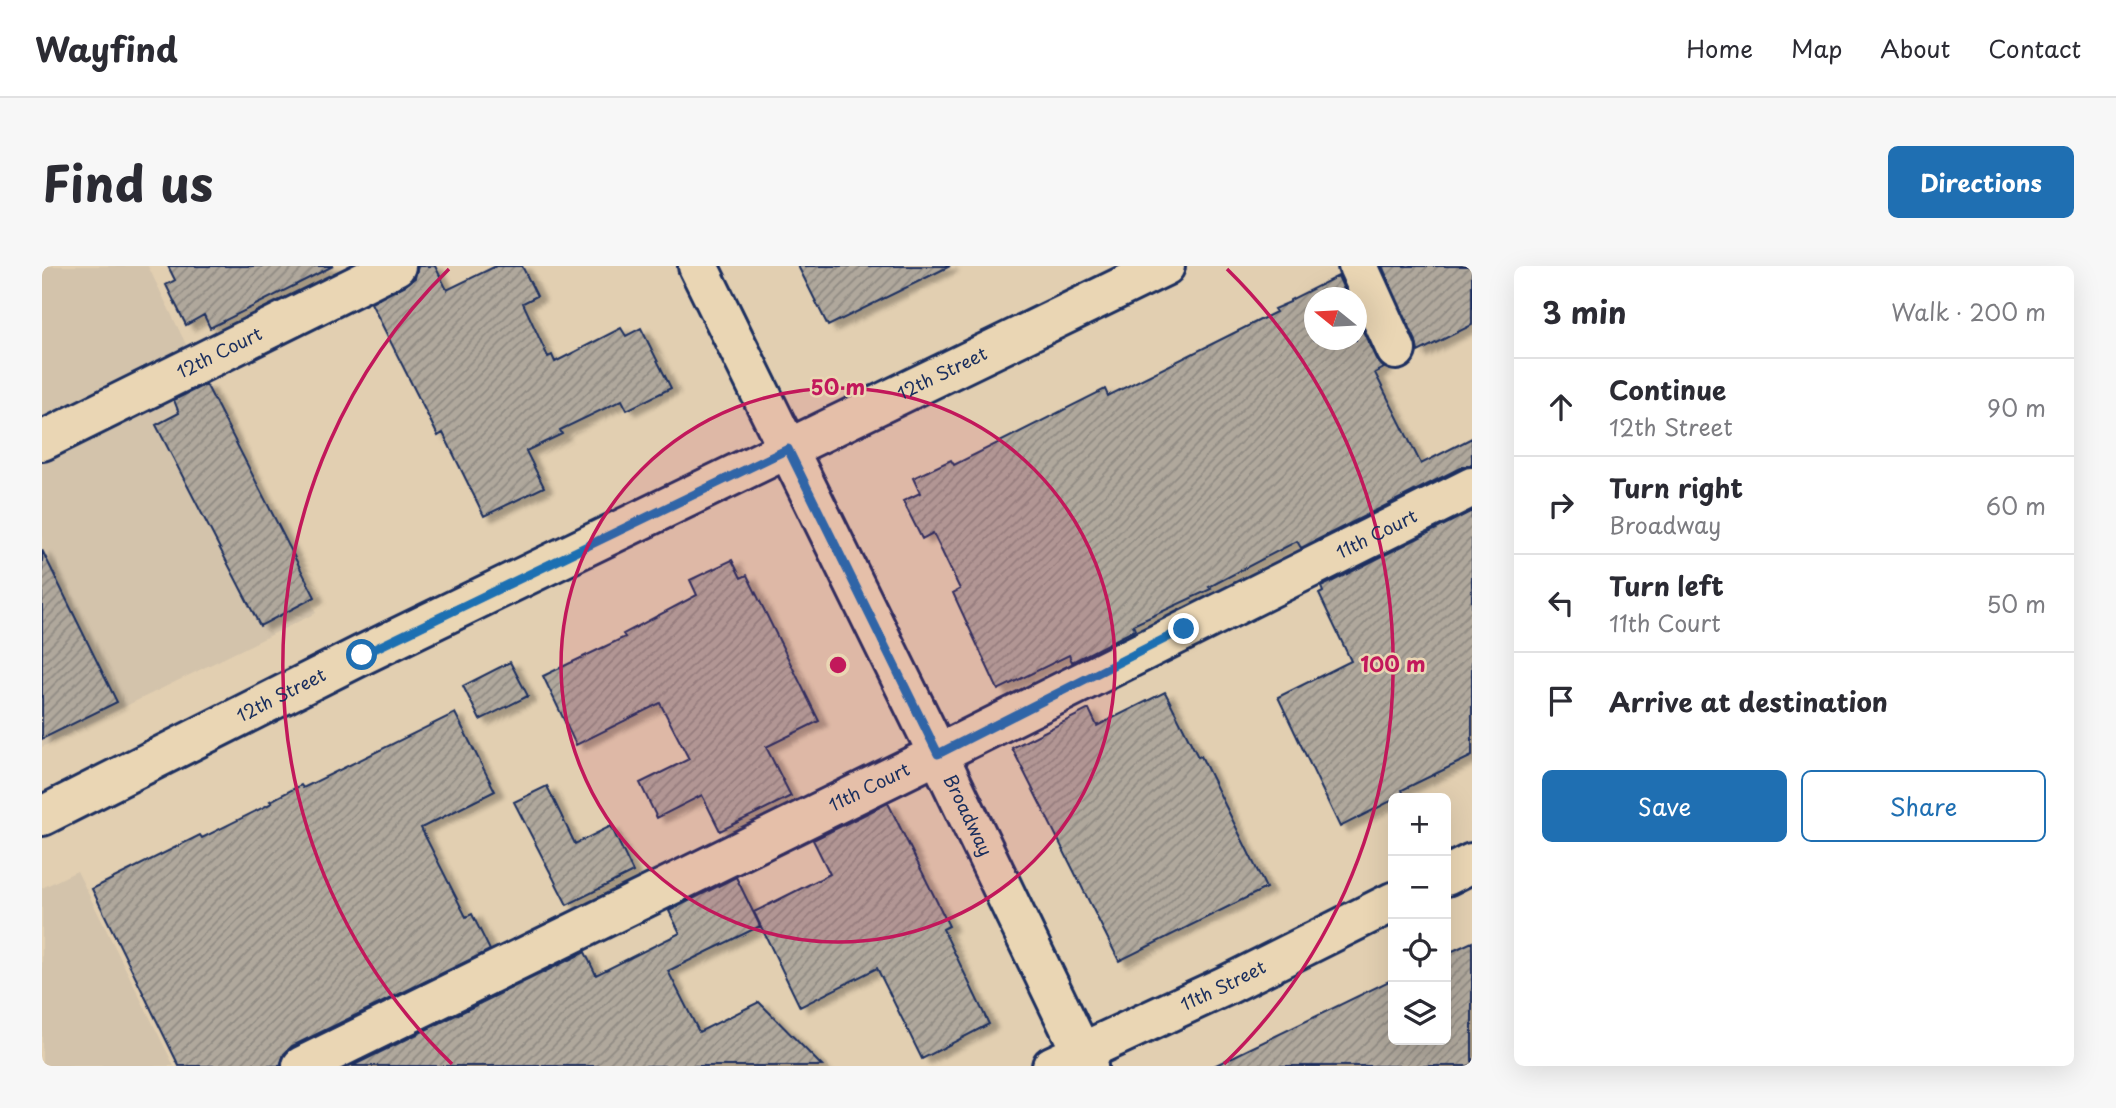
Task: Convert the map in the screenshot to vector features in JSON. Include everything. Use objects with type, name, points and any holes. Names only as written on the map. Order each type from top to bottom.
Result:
[{"type":"street","name":"12th Court","points":[[42,441],[396,266]]},
{"type":"street","name":"Broadway","points":[[698,266],[938,754],[1073,1061]]},
{"type":"street","name":"12th Street","points":[[42,816],[362,655],[1164,266]]},
{"type":"street","points":[[1357,266],[1396,350]]},
{"type":"street","name":"11th Court","points":[[302,1066],[938,754],[1472,487]]},
{"type":"street","points":[[1451,874],[1472,863]]},
{"type":"street","name":"11th Street","points":[[1073,1061],[1388,904]]},
{"type":"shaded area","points":[[42,266],[148,266],[316,613],[42,747]]},
{"type":"shaded area","points":[[77,871],[174,1066],[42,1066],[42,888]]},
{"type":"building","points":[[168,266],[333,266],[210,328],[204,315],[186,325],[166,285],[175,280]]},
{"type":"building","points":[[418,266],[435,266],[447,290],[496,266],[522,266],[537,296],[523,303],[548,357],[552,355],[555,362],[621,328],[626,336],[641,328],[671,388],[627,410],[622,400],[560,430],[562,434],[526,451],[544,487],[484,516],[443,433],[438,436],[371,303],[415,278]]},
{"type":"building","points":[[798,266],[950,266],[828,326]]},
{"type":"building","points":[[1382,266],[1472,266],[1472,325],[1418,352],[1416,341]]},
{"type":"building","points":[[1338,276],[1343,287],[1316,287]]},
{"type":"building","points":[[1304,293],[1304,350],[1367,350],[1367,340],[1376,359],[1384,368],[1375,373],[1421,464],[1472,438],[1472,465],[1462,467],[1301,548],[1297,541],[1209,587],[1211,589],[1133,625],[1135,630],[1072,662],[1069,655],[998,690],[953,593],[960,589],[933,533],[922,539],[903,501],[920,493],[913,478],[951,460],[954,465],[1105,389],[1108,396],[1276,312],[1274,309]]},
{"type":"building","points":[[206,384],[315,597],[260,626],[156,425],[179,413],[174,400]]},
{"type":"building","points":[[1472,511],[1472,756],[1402,790],[1403,793],[1388,793],[1388,803],[1340,827],[1278,697],[1351,661],[1319,594],[1323,592],[1321,587]]},
{"type":"building","points":[[42,550],[117,702],[42,739]]},
{"type":"building","points":[[732,560],[741,578],[747,575],[819,721],[766,747],[791,796],[720,831],[702,795],[657,818],[640,783],[689,759],[660,703],[576,745],[543,676],[625,637],[623,634],[697,595],[690,580]]},
{"type":"building","points":[[510,662],[528,696],[480,720],[463,686]]},
{"type":"building","points":[[1165,692],[1198,757],[1201,756],[1266,888],[1119,961],[1012,748],[1089,709],[1097,726]]},
{"type":"building","points":[[455,713],[495,791],[421,828],[466,917],[472,914],[490,950],[292,1046],[284,1054],[280,1066],[179,1066],[92,889],[200,835],[202,838],[272,803],[270,801],[301,785],[303,788]]},
{"type":"building","points":[[547,786],[575,844],[611,826],[633,872],[567,905],[514,802]]},
{"type":"building","points":[[888,803],[949,926],[943,929],[989,1024],[922,1059],[877,968],[800,1007],[754,912],[830,874],[813,840]]},
{"type":"building","points":[[736,877],[760,926],[668,971],[699,1032],[759,1002],[822,1066],[352,1066],[585,952],[596,975],[680,933],[669,911]]},
{"type":"building","points":[[1472,942],[1472,1066],[1214,1066],[1388,981],[1388,1045],[1451,1045],[1451,952]]},
{"type":"route","points":[[362,655],[788,449],[938,754],[1184,629]]}]
